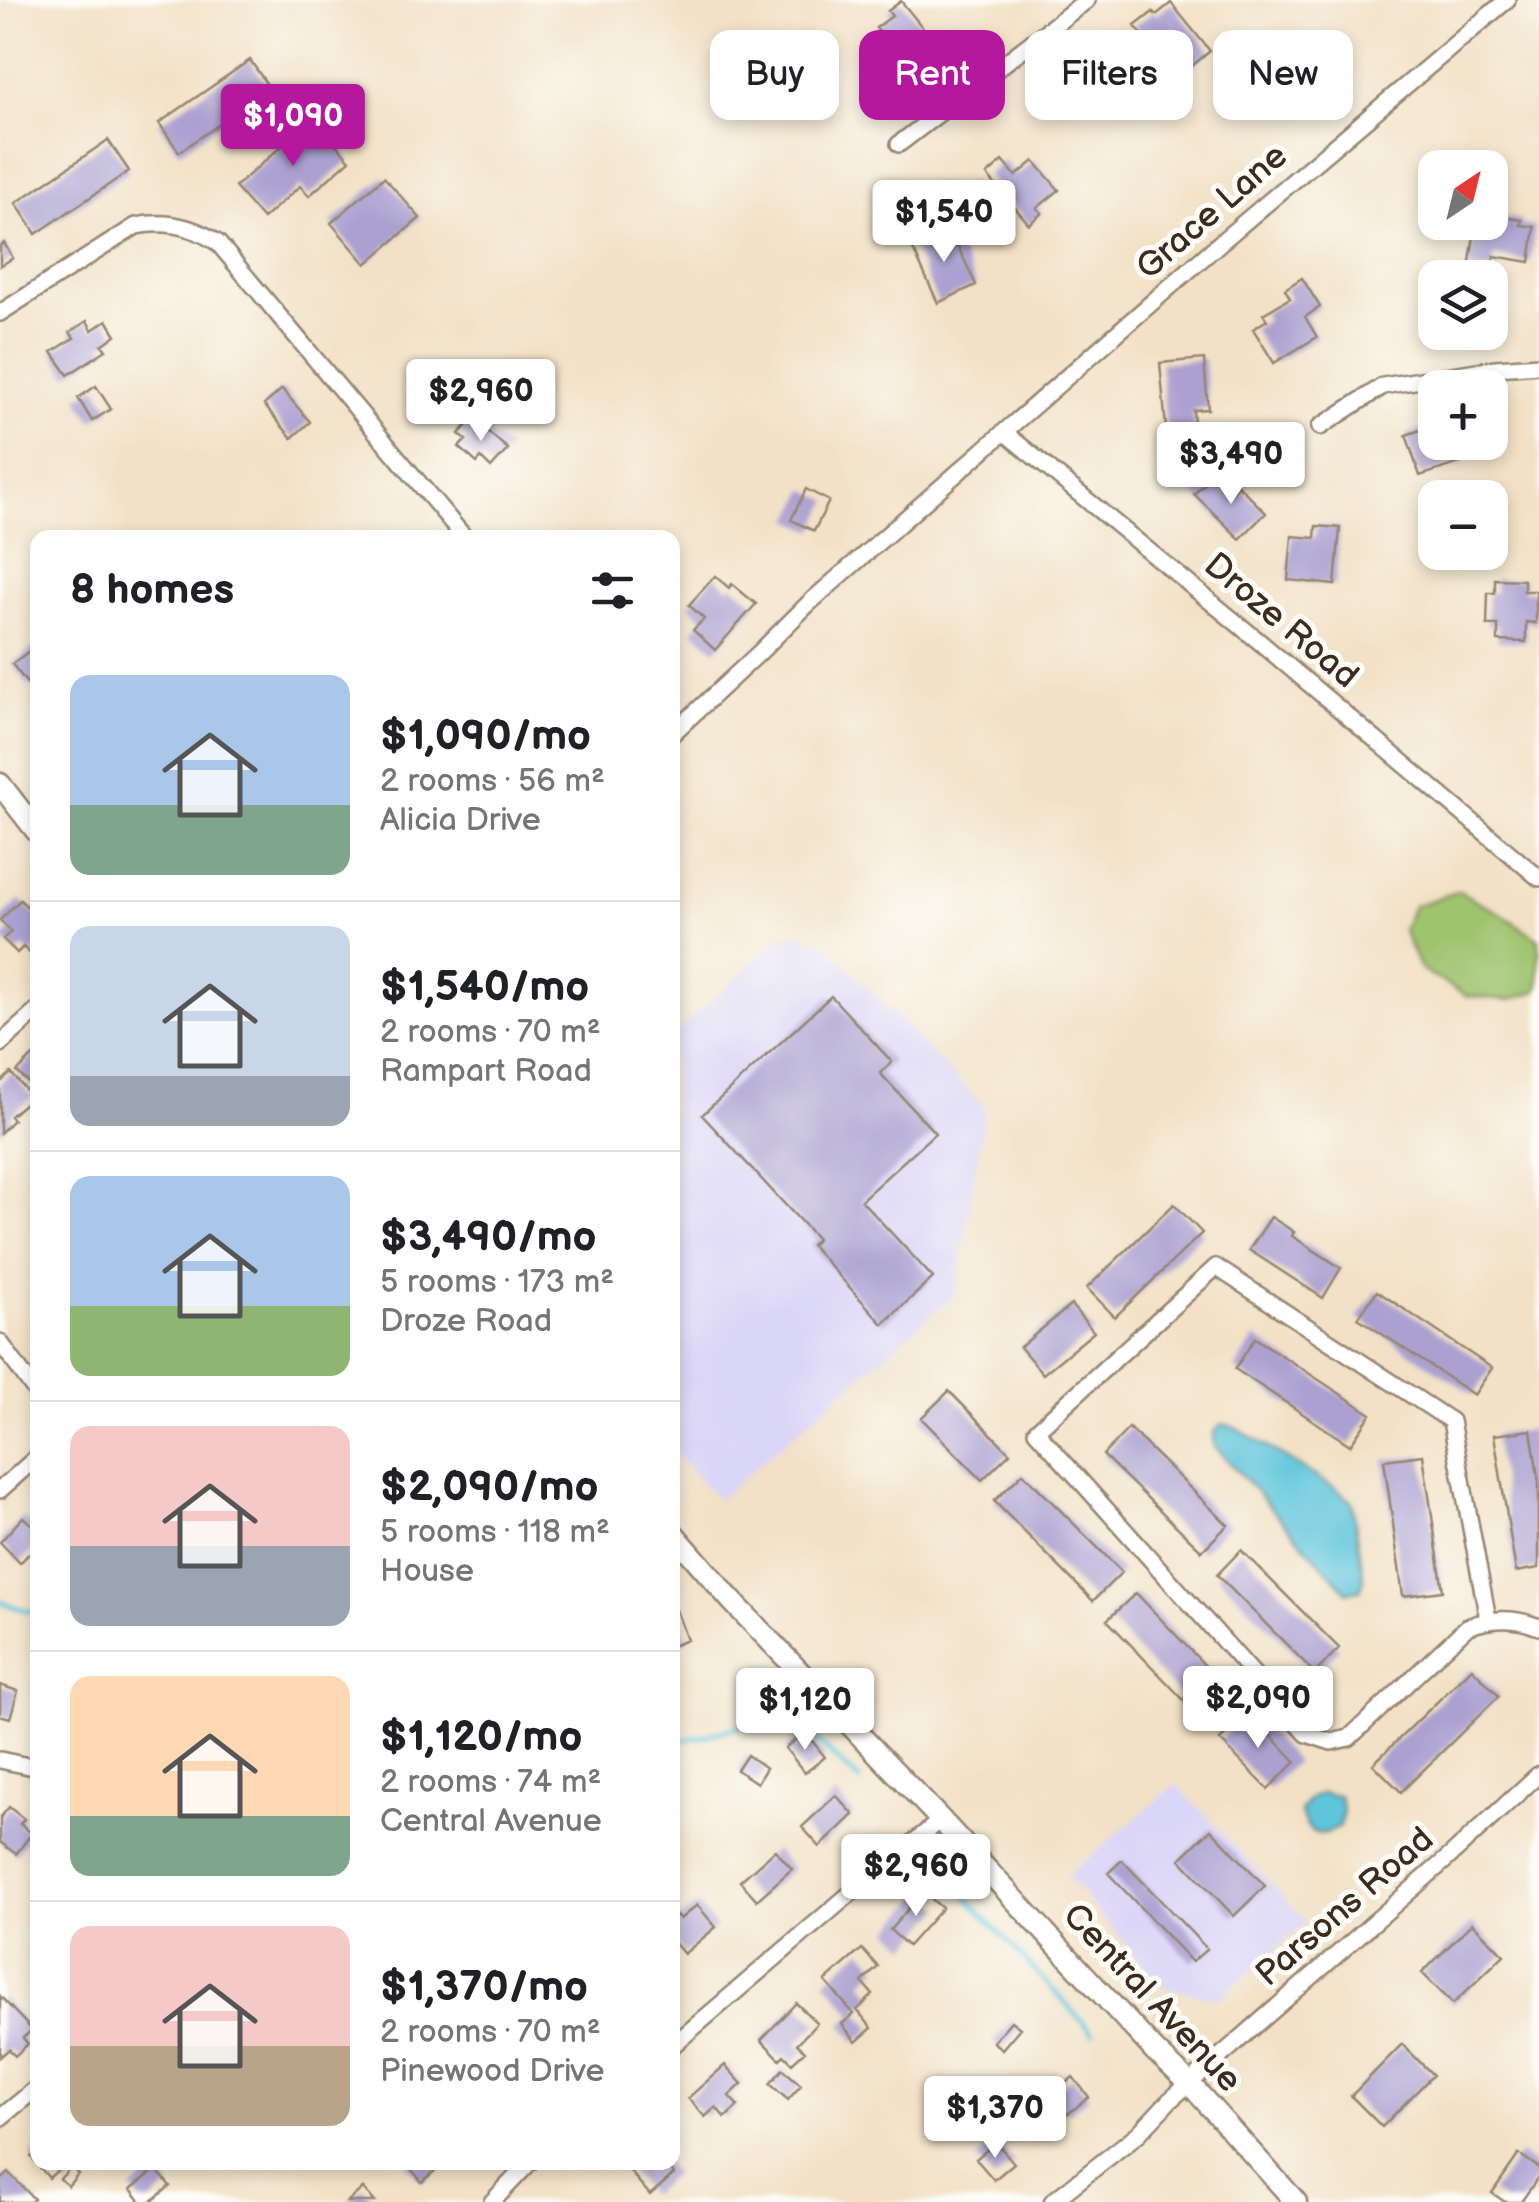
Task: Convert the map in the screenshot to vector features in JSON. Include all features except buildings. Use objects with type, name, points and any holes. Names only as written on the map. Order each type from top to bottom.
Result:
[{"type":"street","points":[[899,144],[1087,0]]},
{"type":"street","name":"Grace Lane","points":[[1004,432],[1507,0]]},
{"type":"street","points":[[0,313],[136,226],[171,224],[203,233],[218,243],[458,530]]},
{"type":"street","points":[[1320,426],[1382,386],[1539,365]]},
{"type":"street","points":[[680,727],[808,604],[1004,432]]},
{"type":"street","name":"Droze Road","points":[[1004,432],[1261,642],[1539,878]]},
{"type":"street","points":[[0,784],[30,823]]},
{"type":"street","points":[[0,1044],[30,1017]]},
{"type":"street","points":[[1488,1619],[1451,1422],[1216,1267],[1036,1430],[1307,1734],[1330,1742],[1349,1738],[1467,1628],[1488,1619],[1539,1627]]},
{"type":"street","points":[[0,1342],[30,1385]]},
{"type":"street","points":[[0,1490],[30,1463]]},
{"type":"street","name":"Central Avenue","points":[[680,1541],[1296,2202]]},
{"type":"street","points":[[0,1760],[30,1766]]},
{"type":"street","name":"Parsons Road","points":[[1052,2202],[1139,2133],[1168,2101],[1539,1774]]},
{"type":"street","points":[[680,2039],[941,1820]]},
{"type":"street","points":[[0,2118],[30,2094]]},
{"type":"street","points":[[492,2202],[522,2170]]},
{"type":"shaded area","points":[[802,934],[823,942],[985,1108],[953,1296],[718,1500],[680,1459],[680,1030],[779,939]]},
{"type":"shaded area","points":[[1176,1784],[1306,1922],[1219,1999],[1161,1986],[1067,1876]]},
{"type":"green space","points":[[1459,891],[1539,939],[1537,991],[1509,1000],[1467,996],[1420,969],[1403,930],[1413,906]]},
{"type":"water","points":[[1222,1424],[1235,1427],[1352,1502],[1364,1580],[1360,1590],[1347,1592],[1214,1445],[1214,1432]]},
{"type":"water","points":[[1321,1793],[1339,1796],[1343,1811],[1340,1827],[1320,1834],[1310,1830],[1300,1811],[1309,1799]]},
{"type":"waterway","points":[[0,1602],[30,1611]]},
{"type":"waterway","points":[[680,1740],[788,1713],[860,1781]]},
{"type":"waterway","points":[[933,1861],[1093,2033]]}]
